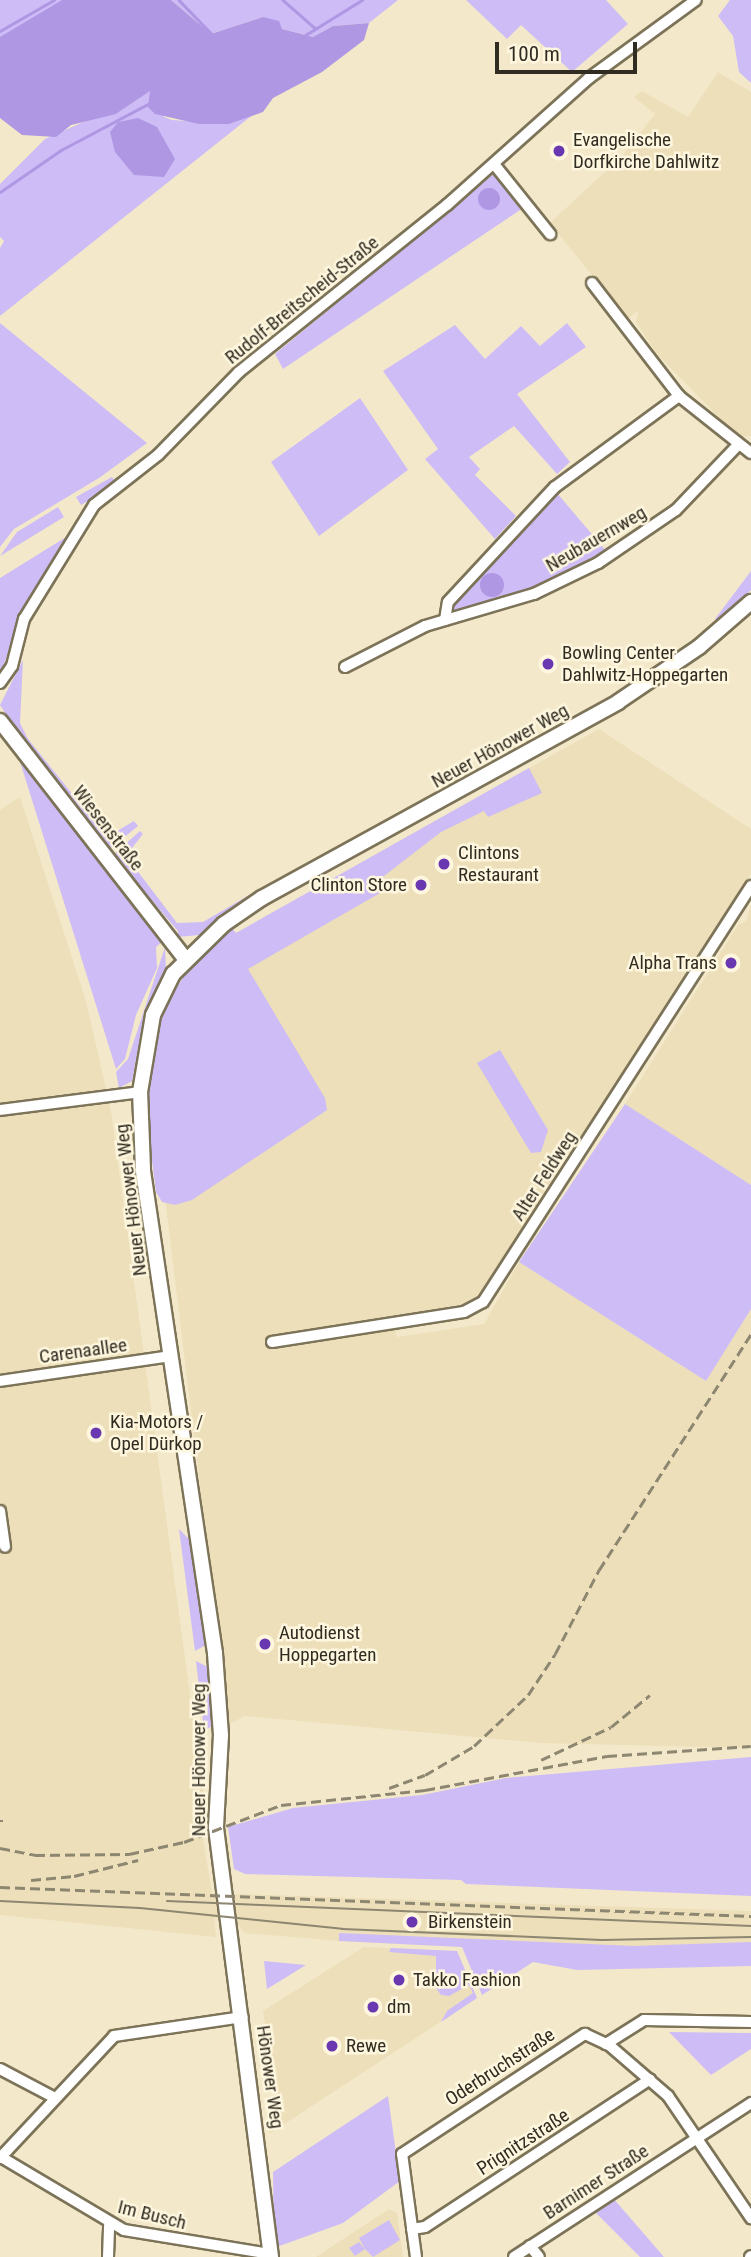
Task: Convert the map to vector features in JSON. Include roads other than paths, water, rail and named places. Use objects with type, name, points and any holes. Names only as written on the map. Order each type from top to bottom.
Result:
[{"type":"main road","name":"Neuer Hönower Weg","points":[[227,1904],[216,1827],[219,1683],[143,1169],[140,1092],[153,1015],[185,958],[262,898],[618,702],[699,647],[751,602]]},
{"type":"main road","name":"Wiesenstraße","points":[[1,725],[185,958]]},
{"type":"main road","name":"Hönower Weg","points":[[227,1904],[271,2255]]},
{"type":"street","name":"Rudolf-Breitscheid-Straße","points":[[0,683],[12,666],[24,619],[94,505],[159,455],[239,372],[494,164],[589,78],[696,0]]},
{"type":"street","points":[[494,164],[550,234]]},
{"type":"street","points":[[592,283],[680,396],[751,453]]},
{"type":"street","points":[[445,620],[448,602],[555,487],[680,396]]},
{"type":"street","name":"Neubauernweg","points":[[345,667],[399,637],[445,620],[534,594],[598,563],[676,510],[738,445]]},
{"type":"street","name":"Alter Feldweg","points":[[272,1342],[464,1312],[483,1302],[751,887]]},
{"type":"street","points":[[0,1110],[140,1092]]},
{"type":"street","name":"Carenaallee","points":[[0,1381],[172,1356]]},
{"type":"street","points":[[0,1511],[5,1547]]},
{"type":"street","points":[[1,2157],[121,2032],[243,2017]]},
{"type":"street","points":[[751,2022],[643,2020],[606,2044],[668,2096],[751,2218]]},
{"type":"street","name":"Oderbruchstraße","points":[[412,2229],[402,2154],[580,2036],[606,2044]]},
{"type":"street","points":[[0,2069],[55,2098]]},
{"type":"street","name":"Prignitzstraße","points":[[412,2229],[425,2227],[650,2079]]},
{"type":"street","name":"Barnimer Straße","points":[[514,2257],[751,2103]]},
{"type":"street","name":"Im Busch","points":[[1,2157],[109,2225],[239,2252],[271,2255]]},
{"type":"street","points":[[108,2257],[109,2225]]},
{"type":"street","points":[[412,2229],[416,2257]]},
{"type":"street","points":[[530,2246],[539,2257]]},
{"type":"waterway","points":[[0,31],[54,0]]},
{"type":"waterway","points":[[179,0],[235,58]]},
{"type":"waterway","points":[[283,0],[315,28]]},
{"type":"waterway","points":[[0,192],[61,150],[235,58],[299,39],[362,0]]},
{"type":"tram line","points":[[0,1901],[140,1908],[342,1929],[602,1940],[751,1937]]},
{"type":"tram line","points":[[167,1901],[751,1926]]},
{"type":"railway","points":[[389,1788],[425,1775],[474,1746],[528,1695],[555,1654],[599,1570],[751,1334]]},
{"type":"railway","points":[[541,1760],[611,1727],[650,1695]]},
{"type":"railway","points":[[0,1848],[35,1855],[129,1854],[184,1842],[281,1805],[425,1790],[607,1756],[751,1746]]},
{"type":"railway","points":[[31,1880],[74,1876],[138,1860]]},
{"type":"railway","points":[[0,1887],[751,1916]]},
{"type":"place","name":"Evangelische Dorfkirche Dahlwitz","points":[[559,151]]},
{"type":"place","name":"Bowling Center Dahlwitz-Hoppegarten","points":[[548,664]]},
{"type":"place","name":"Clintons Restaurant","points":[[444,864]]},
{"type":"place","name":"Clinton Store","points":[[421,885]]},
{"type":"place","name":"Alpha Trans","points":[[731,963]]},
{"type":"place","name":"Kia-Motors / Opel Dürkop","points":[[96,1433]]},
{"type":"place","name":"Autodienst Hoppegarten","points":[[265,1644]]},
{"type":"place","name":"Birkenstein","points":[[412,1922]]},
{"type":"place","name":"Takko Fashion","points":[[399,1980]]},
{"type":"place","name":"dm","points":[[373,2007]]},
{"type":"place","name":"Rewe","points":[[332,2046]]}]
